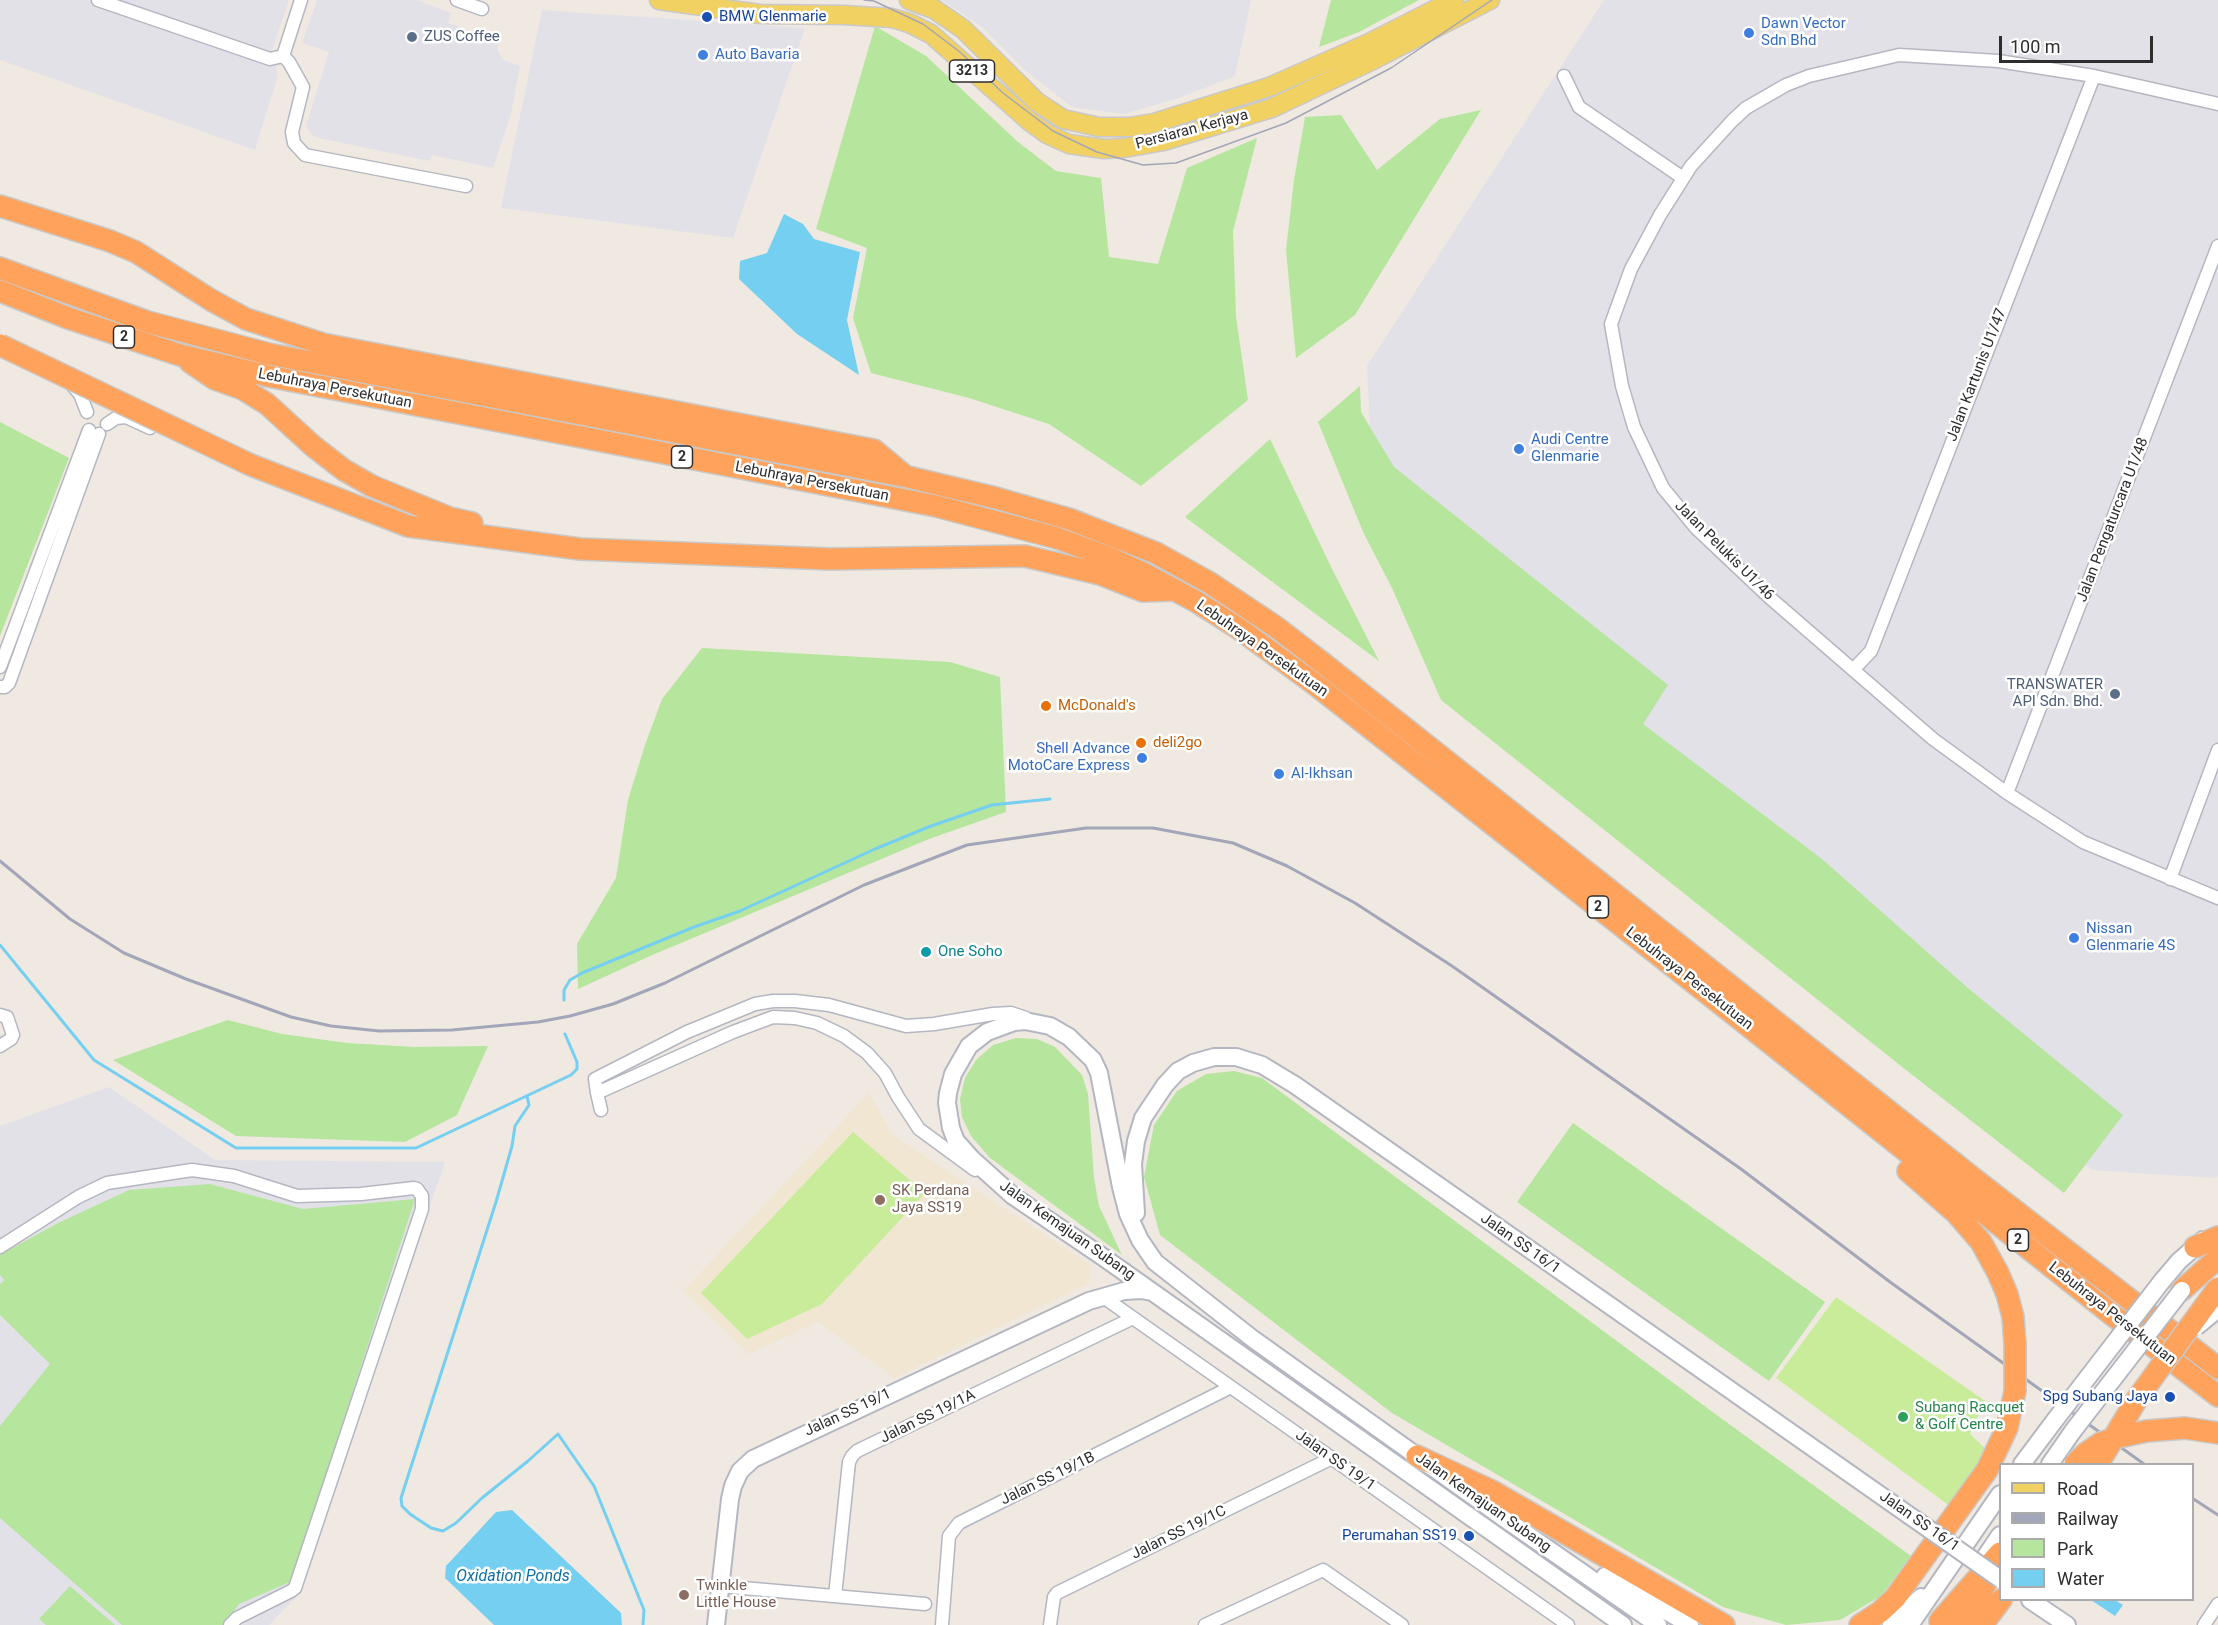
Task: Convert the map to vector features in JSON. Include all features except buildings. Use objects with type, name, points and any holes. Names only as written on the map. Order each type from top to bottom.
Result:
[{"type":"highway","points":[[0,206],[110,241],[136,252],[211,300],[246,319],[324,344],[874,450],[908,477]]},
{"type":"highway","name":"Lebuhraya Persekutuan","points":[[0,268],[148,322],[269,354],[908,477],[1069,519],[1156,553],[1201,578],[1252,611],[1392,717],[1969,1175],[2218,1368]]},
{"type":"highway","name":"Lebuhraya Persekutuan","points":[[0,291],[68,318],[180,355],[284,379],[946,509],[1057,538],[1108,557],[1175,590],[1238,628],[1312,682],[2218,1396]]},
{"type":"highway","points":[[0,345],[251,465],[408,526],[580,549],[830,559],[1025,556],[1100,574],[1143,591],[1175,590]]},
{"type":"highway","points":[[180,355],[215,379],[243,389],[267,404],[313,446],[344,470],[372,486],[450,518],[580,549]]},
{"type":"highway","points":[[1818,1082],[1879,1148],[1956,1213],[1981,1242],[2007,1294],[2013,1317],[2015,1391],[2007,1428],[1987,1470],[1894,1598],[1880,1612],[1860,1625]]},
{"type":"highway","points":[[2195,1247],[2218,1237]]},
{"type":"highway","points":[[2182,1290],[2218,1258]]},
{"type":"highway","points":[[2099,1463],[2137,1399],[2218,1288]]},
{"type":"highway","points":[[2075,1463],[2101,1443],[2147,1431],[2185,1428],[2218,1433]]},
{"type":"highway","points":[[1417,1456],[1492,1491],[1724,1625]]},
{"type":"highway","points":[[1938,1623],[1999,1555]]},
{"type":"highway","points":[[1962,1625],[1999,1561]]},
{"type":"highway","points":[[1982,1625],[2000,1601]]},
{"type":"main road","name":"Persiaran Kerjaya","points":[[659,0],[760,14],[844,15],[892,18],[909,23],[931,34],[1028,120],[1047,134],[1069,144],[1104,149],[1164,141],[1272,108],[1372,51],[1454,0]]},
{"type":"main road","name":"Persiaran Kerjaya","points":[[909,0],[934,9],[963,29],[1037,102],[1063,119],[1099,127],[1129,127],[1154,123],[1269,87],[1372,51],[1491,0]]},
{"type":"main road","name":"Jalan Kemajuan Subang","points":[[1623,1625],[1153,1292],[1013,1196],[972,1159],[956,1141],[948,1113],[948,1093],[953,1074],[962,1055],[977,1038],[1001,1025],[1014,1022],[1042,1024],[1060,1031],[1083,1048],[1093,1060],[1099,1073],[1128,1214],[1140,1240],[1155,1262],[1262,1346],[1658,1625]]},
{"type":"main road","name":"Jalan SS 16/1","points":[[1140,1240],[1133,1164],[1136,1141],[1153,1100],[1178,1071],[1193,1063],[1214,1057],[1236,1057],[1262,1065],[1295,1085],[1999,1578]]},
{"type":"main road","points":[[2023,1463],[2162,1281],[2195,1247],[2218,1228]]},
{"type":"main road","points":[[1103,1257],[1110,1272],[1106,1295]]},
{"type":"main road","name":"Jalan SS 19/1","points":[[716,1625],[733,1486],[740,1471],[753,1458],[1106,1295],[1142,1290],[1153,1292]]},
{"type":"main road","points":[[2051,1463],[2182,1290]]},
{"type":"main road","points":[[2176,1344],[2218,1309]]},
{"type":"main road","points":[[1910,1625],[1999,1497]]},
{"type":"main road","points":[[1505,1519],[1690,1625]]},
{"type":"main road","points":[[1938,1623],[1999,1538]]},
{"type":"main road","points":[[1891,1625],[1949,1569]]},
{"type":"main road","points":[[2032,1601],[2067,1625]]},
{"type":"street","points":[[98,0],[270,59],[283,56]]},
{"type":"street","points":[[283,56],[301,0]]},
{"type":"street","points":[[458,0],[482,9]]},
{"type":"street","name":"Jalan Pelukis U1/46","points":[[2218,104],[2094,76],[1998,61],[1899,55],[1809,76],[1746,108],[1683,178],[1631,269],[1611,324],[1622,386],[1634,427],[1663,488],[1696,528],[1769,597],[1933,739],[2007,793],[2083,842],[2218,898]]},
{"type":"street","points":[[283,56],[303,87],[292,132],[294,143],[305,155],[466,186]]},
{"type":"street","points":[[1564,76],[1579,107],[1683,178]]},
{"type":"street","name":"Jalan Kartunis U1/47","points":[[1853,670],[1871,651],[2094,76]]},
{"type":"street","name":"Jalan Pengaturcara U1/48","points":[[2007,793],[2218,246]]},
{"type":"street","points":[[0,336],[32,354],[68,381],[80,394],[87,412]]},
{"type":"street","points":[[0,667],[98,429],[116,418],[126,417],[274,482],[362,517],[404,531],[429,536],[445,531]]},
{"type":"street","points":[[0,687],[5,687],[9,683],[98,429]]},
{"type":"street","points":[[2170,879],[2218,750]]},
{"type":"street","points":[[601,1110],[594,1084],[598,1076],[687,1032],[755,1004],[773,1000],[829,1005],[906,1026],[1011,1013],[1042,1024]]},
{"type":"street","points":[[0,1015],[7,1017],[13,1035],[0,1046]]},
{"type":"street","points":[[597,1093],[733,1032],[773,1017],[795,1018],[817,1023],[843,1036],[867,1053],[885,1073],[919,1129],[1013,1196]]},
{"type":"street","points":[[687,1032],[695,1049]]},
{"type":"street","points":[[0,1247],[78,1197],[107,1183],[192,1170],[234,1176],[297,1196],[361,1194],[414,1188],[422,1196],[422,1209],[295,1588],[237,1617],[230,1625]]},
{"type":"street","name":"Jalan SS 19/1","points":[[1106,1295],[1133,1318],[1568,1625]]},
{"type":"street","name":"Jalan SS 19/1A","points":[[835,1596],[849,1462],[857,1451],[1133,1318]]},
{"type":"street","name":"Jalan SS 19/1B","points":[[942,1625],[949,1536],[959,1523],[1232,1388]]},
{"type":"street","name":"Jalan SS 19/1C","points":[[1050,1625],[1054,1597],[1057,1593],[1332,1458]]},
{"type":"street","points":[[1204,1625],[1323,1570],[1402,1625]]},
{"type":"street","points":[[720,1586],[925,1604]]},
{"type":"street","points":[[2204,1625],[2218,1604]]},
{"type":"shaded area","points":[[0,0],[289,0],[272,50],[278,75],[255,150],[0,60]]},
{"type":"shaded area","points":[[317,0],[416,0],[451,13],[448,23],[499,41],[497,49],[503,60],[520,66],[511,114],[493,168],[432,155],[429,161],[314,137],[306,126],[329,52],[302,43]]},
{"type":"shaded area","points":[[942,0],[1251,0],[1235,76],[1179,98],[1124,114],[1072,107],[1026,71],[982,27]]},
{"type":"shaded area","points":[[1604,0],[2218,0],[2218,1176],[2216,1178],[2092,1170],[1431,657],[1371,447],[1367,366]]},
{"type":"shaded area","points":[[542,10],[805,28],[733,238],[501,208]]},
{"type":"shaded area","points":[[109,1087],[215,1160],[445,1162],[296,1597],[269,1625],[0,1625],[0,1126]]},
{"type":"shaded area","name":"SK Perdana Jaya SS19","points":[[869,1093],[893,1135],[1092,1266],[1089,1283],[894,1378],[818,1322],[749,1354],[683,1291]]},
{"type":"green space","points":[[1331,0],[1419,0],[1359,32],[1319,47]]},
{"type":"green space","points":[[875,26],[926,56],[1018,142],[1056,171],[1101,178],[1109,257],[1158,264],[1187,168],[1257,138],[1233,231],[1236,317],[1248,400],[1141,486],[1049,424],[969,398],[871,373],[853,318],[867,248],[816,229]]},
{"type":"green space","points":[[1481,110],[1355,315],[1296,358],[1286,250],[1294,180],[1305,117],[1341,115],[1377,170],[1440,119]]},
{"type":"green space","points":[[1360,386],[1361,412],[1394,467],[1668,685],[1643,724],[1822,859],[1969,989],[2123,1115],[2064,1193],[1441,700],[1392,588],[1364,534],[1318,422]]},
{"type":"green space","points":[[0,422],[69,458],[0,636]]},
{"type":"green space","points":[[1270,439],[1331,567],[1379,661],[1185,517]]},
{"type":"green space","points":[[702,648],[950,662],[1000,677],[1006,812],[929,839],[650,956],[578,989],[577,944],[616,878],[628,800],[645,745],[662,699]]},
{"type":"green space","points":[[228,1020],[282,1034],[347,1043],[415,1047],[488,1046],[457,1115],[405,1142],[236,1136],[113,1060]]},
{"type":"green space","points":[[1016,1038],[1037,1039],[1055,1047],[1082,1075],[1088,1094],[1094,1178],[1099,1206],[1122,1255],[990,1158],[971,1136],[962,1117],[960,1099],[965,1078],[976,1060],[993,1045]]},
{"type":"green space","points":[[1234,1071],[1262,1078],[1911,1556],[1881,1596],[1840,1620],[1786,1625],[1723,1607],[1392,1413],[1160,1235],[1144,1177],[1154,1125],[1177,1091],[1206,1074]]},
{"type":"green space","points":[[1573,1123],[1825,1302],[1769,1381],[1517,1202]]},
{"type":"green space","points":[[853,1132],[925,1193],[822,1304],[747,1339],[701,1293]]},
{"type":"green space","points":[[210,1184],[303,1209],[415,1199],[341,1428],[302,1559],[290,1582],[239,1604],[224,1625],[122,1625],[0,1518],[0,1426],[50,1364],[0,1315],[0,1284],[4,1280],[0,1275],[0,1255],[56,1224],[129,1190]]},
{"type":"green space","name":"Subang Racquet & Golf Centre","points":[[1836,1297],[1985,1401],[1970,1434],[1988,1451],[1951,1507],[1776,1378]]},
{"type":"green space","points":[[70,1586],[115,1625],[46,1625],[39,1619]]},
{"type":"water","points":[[784,214],[803,224],[814,239],[860,252],[847,320],[859,375],[797,334],[739,279],[740,261],[767,253]]},
{"type":"water","name":"Oxidation Ponds","points":[[512,1510],[621,1613],[622,1625],[494,1625],[445,1578],[446,1566],[496,1512]]},
{"type":"water","points":[[2092,1601],[2117,1601],[2123,1605],[2115,1616]]},
{"type":"waterway","points":[[564,1000],[564,990],[570,980],[582,973],[694,927],[740,911],[875,849],[931,826],[992,805],[1050,799]]},
{"type":"waterway","points":[[0,945],[94,1060],[236,1148],[416,1148],[571,1075],[577,1069],[577,1062],[565,1034]]},
{"type":"waterway","points":[[527,1096],[529,1105],[515,1126],[512,1146],[496,1202],[401,1498],[402,1506],[431,1528],[443,1531],[456,1523],[558,1434],[594,1486],[644,1610],[643,1625]]},
{"type":"tram line","points":[[864,0],[874,1],[923,24],[960,52],[1003,93],[1053,131],[1097,152],[1143,165],[1176,163],[1286,123],[1391,68],[1492,0]]},
{"type":"railway","points":[[0,861],[70,919],[124,953],[186,979],[291,1017],[331,1026],[379,1031],[452,1030],[538,1022],[613,1004],[665,983],[864,885],[967,845],[1086,828],[1153,828],[1233,843],[1287,866],[1355,903],[1452,966],[1741,1169],[1890,1282],[2143,1463]]},
{"type":"railway","points":[[2194,1499],[2218,1515]]},
{"type":"place","name":"BMW Glenmarie","points":[[707,17]]},
{"type":"place","name":"Dawn Vector Sdn Bhd","points":[[1749,33]]},
{"type":"place","name":"ZUS Coffee","points":[[412,37]]},
{"type":"place","name":"Auto Bavaria","points":[[703,55]]},
{"type":"place","name":"Audi Centre Glenmarie","points":[[1519,449]]},
{"type":"place","name":"TRANSWATER API Sdn. Bhd.","points":[[2115,694]]},
{"type":"place","name":"McDonald's","points":[[1046,706]]},
{"type":"place","name":"deli2go","points":[[1141,743]]},
{"type":"place","name":"Shell Advance MotoCare Express","points":[[1142,758]]},
{"type":"place","name":"Al-Ikhsan","points":[[1279,774]]},
{"type":"place","name":"Nissan Glenmarie 4S","points":[[2074,938]]},
{"type":"place","name":"One Soho","points":[[926,952]]},
{"type":"place","name":"SK Perdana Jaya SS19","points":[[880,1200]]},
{"type":"place","name":"Spg Subang Jaya","points":[[2170,1397]]},
{"type":"place","name":"Subang Racquet & Golf Centre","points":[[1903,1417]]},
{"type":"place","name":"Perumahan SS19","points":[[1469,1536]]},
{"type":"place","name":"Twinkle Little House","points":[[684,1595]]}]
